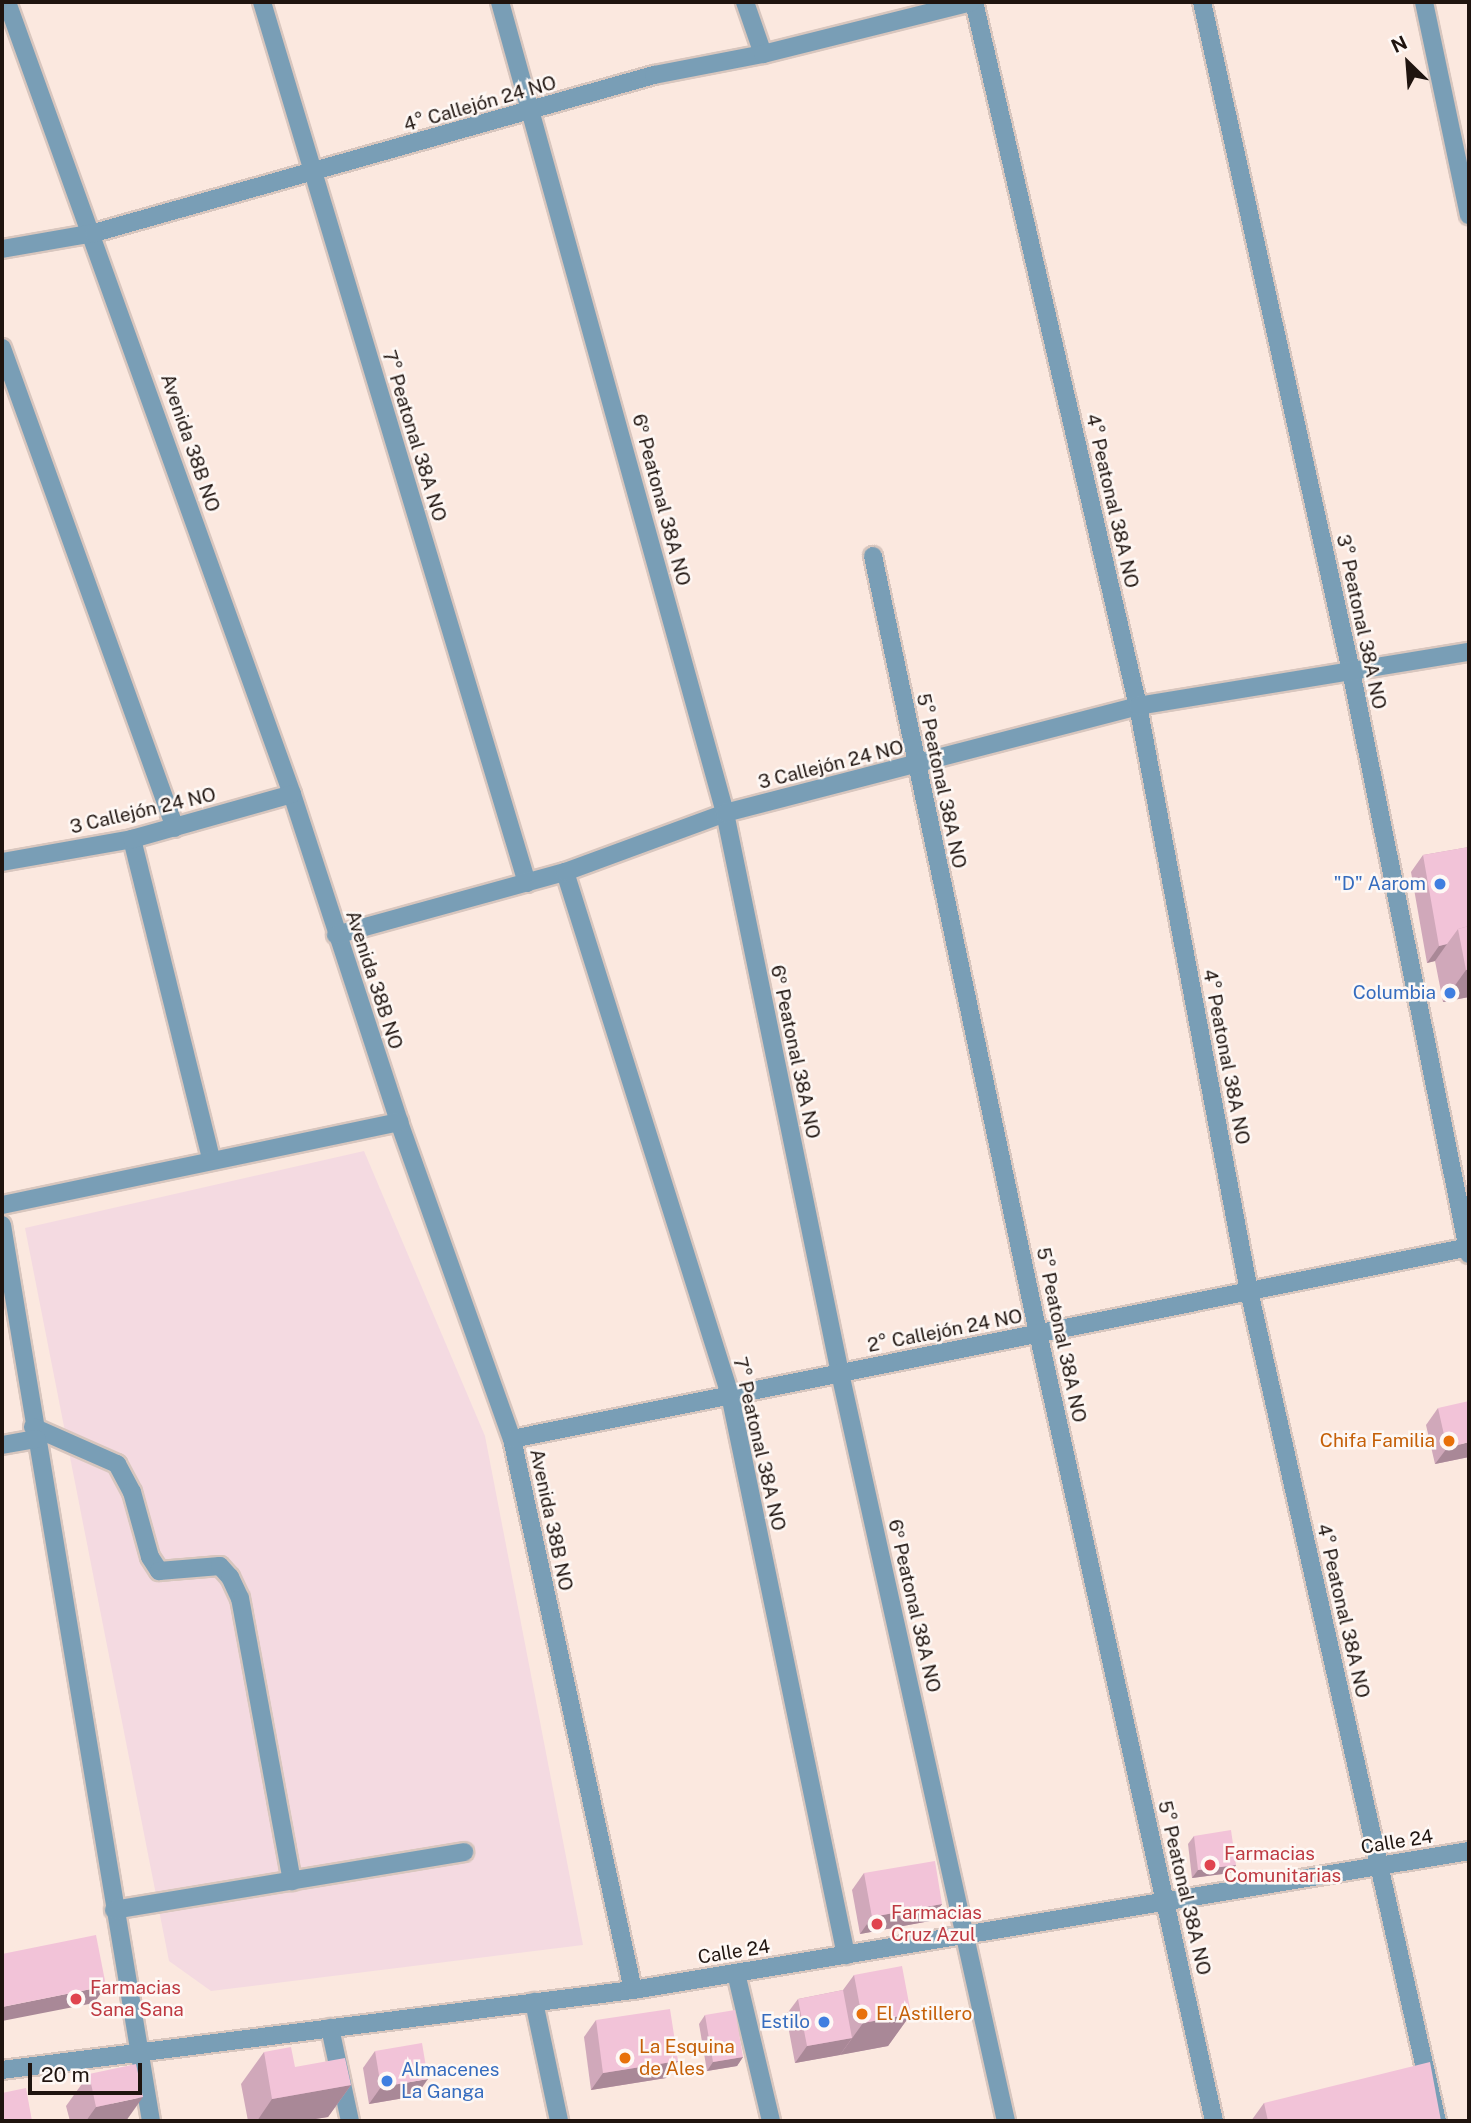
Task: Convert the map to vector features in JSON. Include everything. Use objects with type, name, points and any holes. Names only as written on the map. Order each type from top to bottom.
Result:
[{"type":"street","name":"Avenida 38B NO","points":[[7,2],[93,233],[292,794],[399,1122],[512,1439],[634,1990]]},
{"type":"street","name":"7° Peatonal 38A NO","points":[[262,2],[527,883]]},
{"type":"street","name":"6º Peatonal 38A NO","points":[[500,2],[725,813],[840,1373],[1006,2121]]},
{"type":"street","points":[[745,2],[763,54]]},
{"type":"street","name":"4° Callejón 24 NO","points":[[2,248],[93,233],[532,112],[654,75],[763,54],[973,2]]},
{"type":"street","name":"4° Peatonal 38A NO","points":[[973,2],[1139,706],[1249,1291],[1437,2121]]},
{"type":"street","name":"3° Peatonal 38A NO","points":[[1202,2],[1352,671],[1469,1250]]},
{"type":"street","points":[[1424,2],[1469,215]]},
{"type":"street","points":[[2,348],[175,828]]},
{"type":"street","name":"5° Peatonal 38A NO","points":[[873,555],[1038,1333],[1214,2121]]},
{"type":"street","name":"3 Callejón 24 NO","points":[[336,934],[565,872],[725,813],[1139,706],[1469,652]]},
{"type":"street","name":"3 Callejón 24 NO","points":[[2,862],[132,839],[292,794]]},
{"type":"street","points":[[132,839],[211,1158]]},
{"type":"street","name":"7° Peatonal 38A NO","points":[[565,872],[730,1395],[846,1955]]},
{"type":"street","points":[[2,1205],[211,1158],[399,1122]]},
{"type":"street","points":[[2,1225],[137,2053],[151,2121]]},
{"type":"street","name":"2° Callejón 24 NO","points":[[512,1439],[1249,1291],[1469,1250]]},
{"type":"street","points":[[2,1445],[34,1433],[117,1464],[132,1492],[150,1557],[159,1571],[220,1566],[230,1577],[240,1598],[292,1881]]},
{"type":"street","name":"Calle 24","points":[[2,2070],[634,1990],[1469,1851]]},
{"type":"street","points":[[114,1910],[464,1852]]},
{"type":"street","points":[[736,1973],[771,2121]]},
{"type":"street","points":[[534,2002],[559,2121]]},
{"type":"street","points":[[330,2028],[350,2121]]},
{"type":"shaded area","points":[[364,1151],[485,1436],[583,1945],[211,1991],[169,1961],[25,1228]]},
{"type":"building","points":[[1469,847],[1469,926],[1458,929],[1447,944],[1439,946],[1423,855]]},
{"type":"building","points":[[1469,926],[1469,969],[1466,970],[1458,929]]},
{"type":"building","points":[[1469,1401],[1469,1442],[1447,1448],[1438,1408]]},
{"type":"building","points":[[1231,1830],[1236,1865],[1198,1870],[1194,1836]]},
{"type":"building","points":[[935,1861],[942,1904],[872,1917],[864,1873]]},
{"type":"building","points":[[96,1935],[106,1986],[2,2007],[2,1954]]},
{"type":"building","points":[[902,1966],[911,2014],[863,2023],[854,1975]]},
{"type":"building","points":[[843,1990],[852,2038],[807,2046],[798,1999]]},
{"type":"building","points":[[670,2009],[678,2061],[603,2073],[596,2020]]},
{"type":"building","points":[[735,2010],[743,2057],[713,2062],[705,2015]]},
{"type":"building","points":[[422,2043],[428,2079],[381,2087],[375,2051]]},
{"type":"building","points":[[291,2047],[295,2067],[345,2058],[351,2085],[272,2099],[264,2052]]},
{"type":"building","points":[[1430,2062],[1441,2121],[1268,2121],[1264,2103]]},
{"type":"building","points":[[136,2064],[143,2097],[96,2107],[89,2074]]},
{"type":"building","points":[[26,2088],[32,2121],[2,2121],[2,2093]]},
{"type":"place","name":"\"D\" Aarom","points":[[1440,884]]},
{"type":"place","name":"Columbia","points":[[1450,993]]},
{"type":"place","name":"Chifa Familia","points":[[1449,1441]]},
{"type":"place","name":"Farmacias Comunitarias","points":[[1210,1865]]},
{"type":"place","name":"Farmacias Cruz Azul","points":[[877,1924]]},
{"type":"place","name":"Farmacias Sana Sana","points":[[76,1999]]},
{"type":"place","name":"El Astillero","points":[[862,2014]]},
{"type":"place","name":"Estilo","points":[[824,2022]]},
{"type":"place","name":"La Esquina de Ales","points":[[625,2058]]},
{"type":"place","name":"Almacenes La Ganga","points":[[387,2081]]}]
